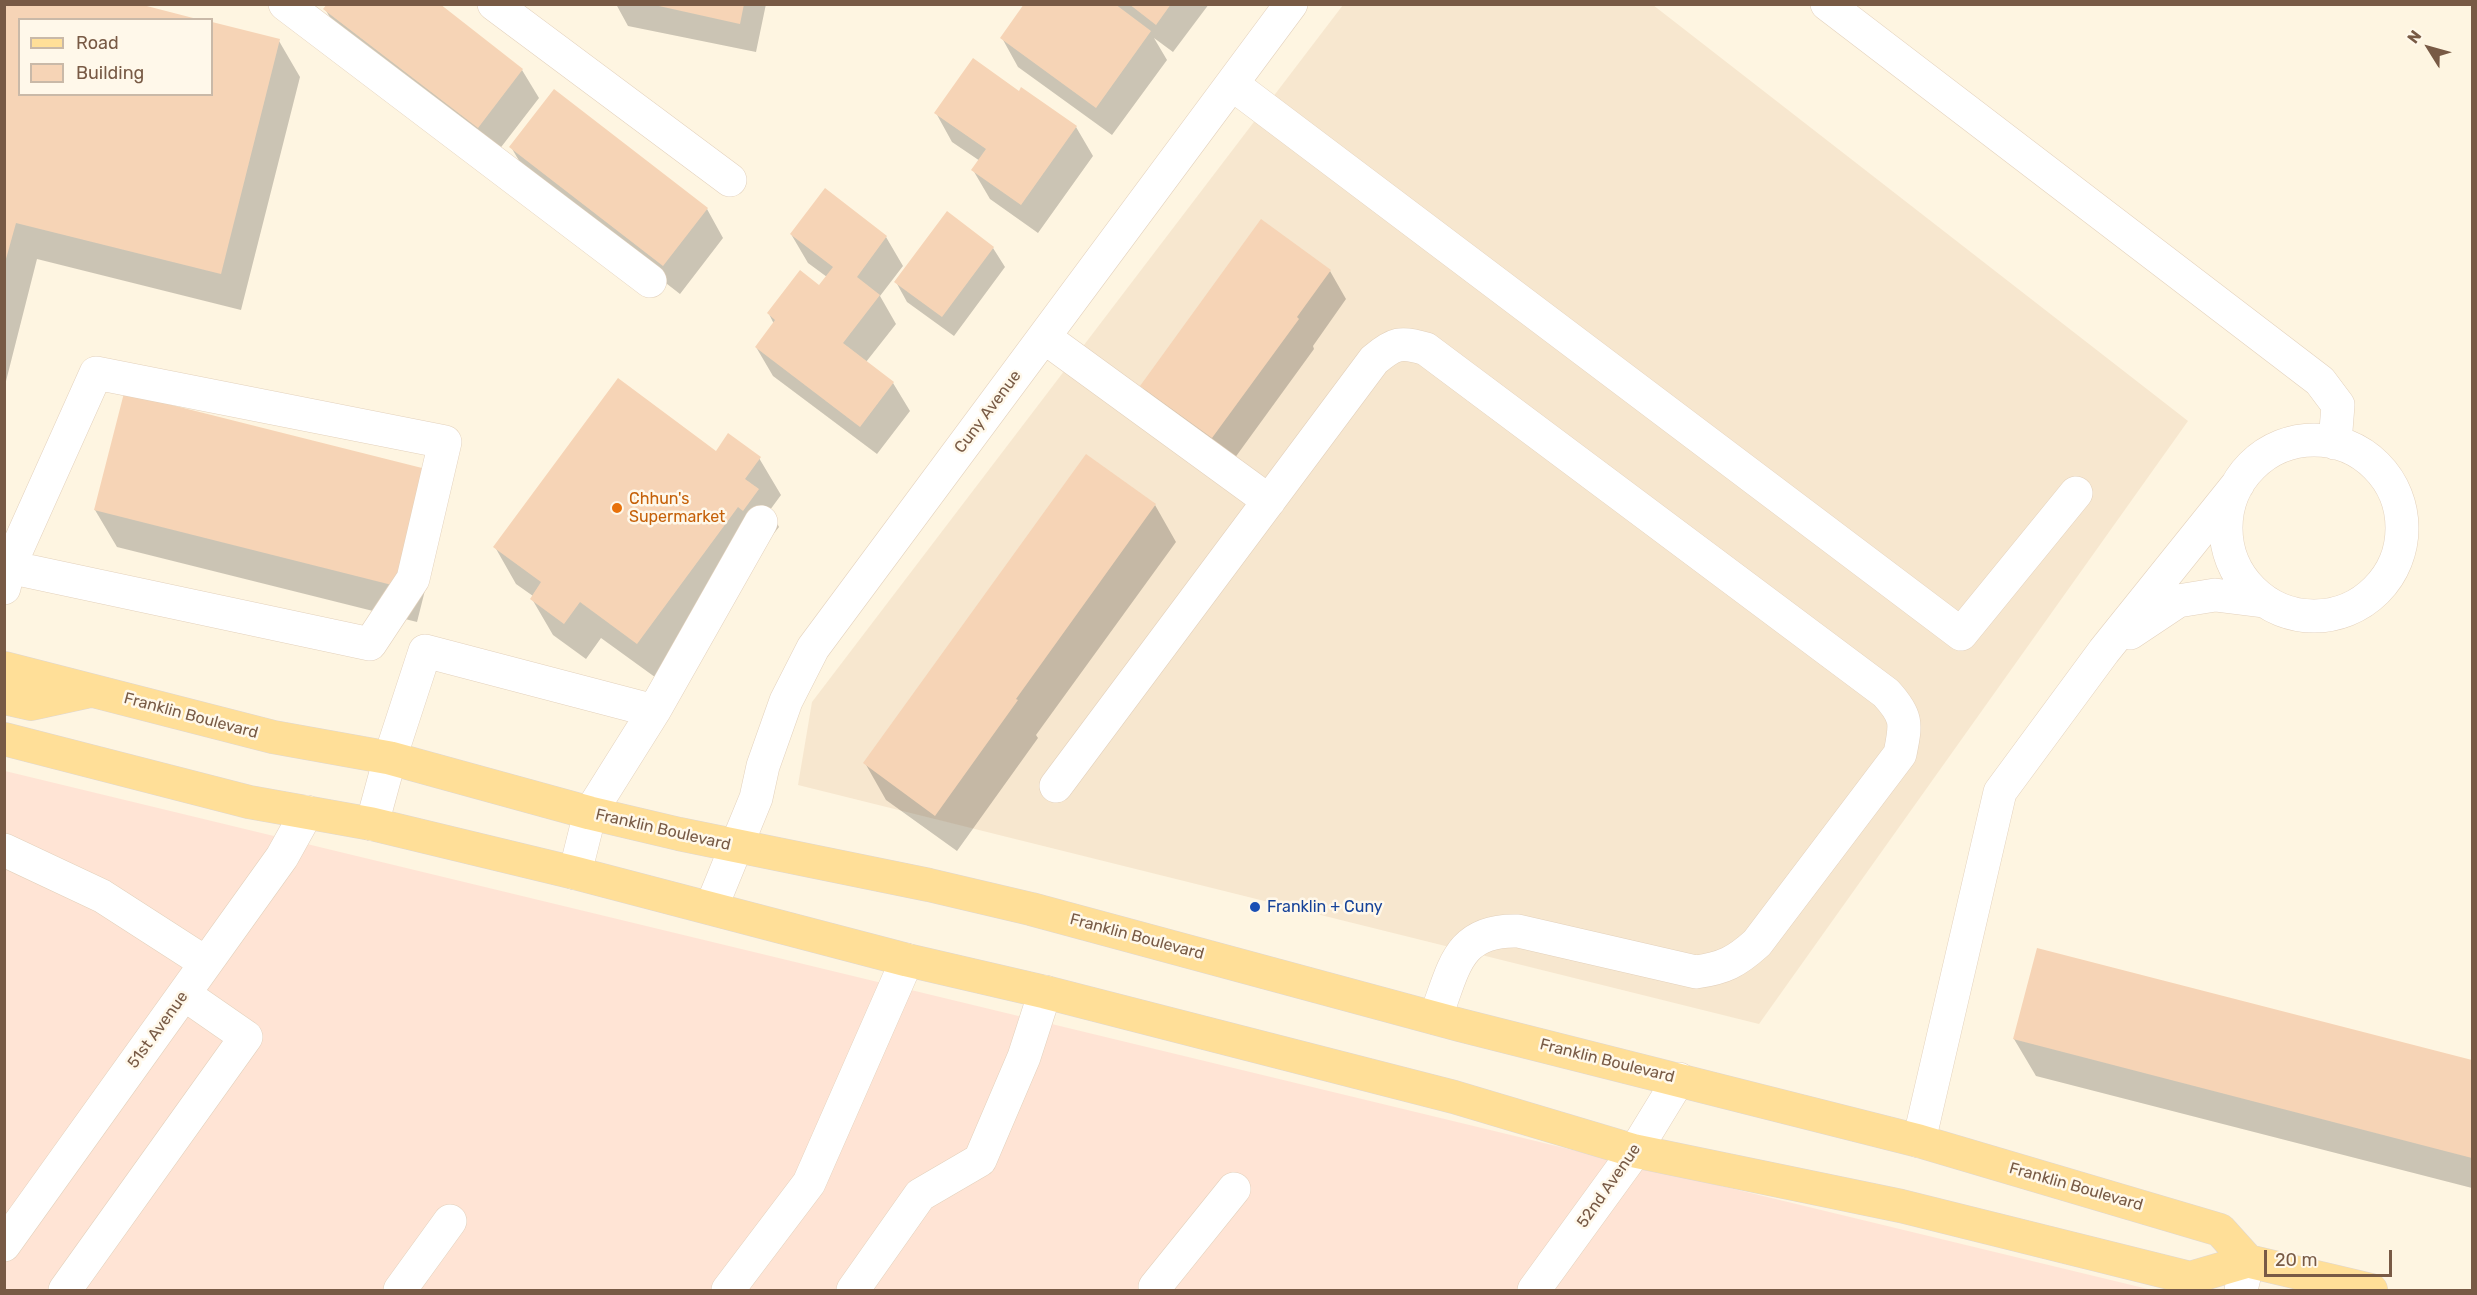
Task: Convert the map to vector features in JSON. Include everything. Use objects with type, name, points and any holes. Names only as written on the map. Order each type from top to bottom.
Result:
[{"type":"main road","name":"Franklin Boulevard","points":[[4,668],[273,737],[390,759],[590,813],[737,847],[929,885],[1031,909],[1435,1018],[1919,1141],[2220,1230],[2245,1276]]},
{"type":"main road","points":[[4,698],[31,704],[94,691]]},
{"type":"main road","points":[[4,739],[249,802],[372,824],[575,873],[907,960],[1045,992],[1454,1097],[1635,1151],[1901,1206],[2190,1278],[2245,1276],[2371,1290]]},
{"type":"street","points":[[285,4],[650,281]]},
{"type":"street","points":[[494,4],[730,180]]},
{"type":"street","name":"Cuny Avenue","points":[[711,908],[756,798],[763,766],[786,702],[813,648],[1291,4]]},
{"type":"street","points":[[1827,4],[2320,381],[2337,405],[2335,443]]},
{"type":"street","points":[[1232,84],[1961,634],[2076,492]]},
{"type":"street","points":[[1044,337],[1269,501]]},
{"type":"street","points":[[1056,786],[1374,360],[1388,348],[1406,342],[1426,349],[1886,693],[1900,709],[1905,730],[1900,754],[1757,943],[1739,959],[1720,968],[1696,972],[1518,931],[1497,930],[1476,939],[1461,952],[1435,1018]]},
{"type":"street","points":[[96,372],[445,442],[413,579],[370,644],[7,577],[96,372]]},
{"type":"street","points":[[1919,1141],[2000,792],[2104,651],[2256,461],[2283,445],[2322,439],[2352,447],[2379,466],[2396,492],[2403,522],[2400,553],[2384,583],[2361,604],[2324,616],[2292,614],[2263,601],[2215,595],[2178,601],[2104,651]]},
{"type":"street","points":[[2238,484],[2227,513],[2227,544],[2242,579],[2263,601]]},
{"type":"street","points":[[575,873],[590,813],[654,711],[761,522]]},
{"type":"street","points":[[372,824],[390,759],[425,651],[654,711]]},
{"type":"street","name":"51st Avenue","points":[[4,1245],[282,857],[307,812]]},
{"type":"street","points":[[4,850],[102,896],[207,963]]},
{"type":"street","points":[[728,1290],[809,1183],[907,960]]},
{"type":"street","points":[[853,1290],[920,1195],[980,1160],[1024,1057],[1045,992]]},
{"type":"street","points":[[64,1290],[246,1037],[184,994]]},
{"type":"street","name":"52nd Avenue","points":[[1534,1290],[1635,1151],[1679,1079]]},
{"type":"street","points":[[1155,1287],[1234,1189]]},
{"type":"street","points":[[400,1290],[450,1221]]},
{"type":"shaded area","points":[[1343,5],[1653,5],[2188,421],[1759,1024],[798,785],[812,702]]},
{"type":"shaded area","points":[[5,771],[2152,1290],[5,1290]]},
{"type":"building","points":[[4,4],[139,4],[193,18],[18,18],[18,96],[213,96],[213,22],[280,39],[221,274],[16,223],[4,266]]},
{"type":"building","points":[[327,4],[440,4],[523,69],[478,128],[323,9]]},
{"type":"building","points":[[650,4],[744,4],[740,24]]},
{"type":"building","points":[[1024,4],[1115,4],[1151,31],[1096,108],[1000,38]]},
{"type":"building","points":[[1129,4],[1171,4],[1156,25]]},
{"type":"building","points":[[973,58],[1019,91],[1021,87],[1077,126],[1021,205],[971,170],[986,149],[934,113]]},
{"type":"building","points":[[554,89],[708,208],[663,266],[509,147]]},
{"type":"building","points":[[825,188],[887,236],[857,277],[880,295],[843,343],[894,382],[860,427],[755,347],[775,320],[767,313],[800,270],[819,285],[833,267],[790,234]]},
{"type":"building","points":[[947,211],[994,247],[942,317],[894,282]]},
{"type":"building","points":[[1261,219],[1331,270],[1297,317],[1299,319],[1212,438],[1140,386]]},
{"type":"building","points":[[618,378],[716,451],[728,433],[761,457],[745,479],[759,489],[743,511],[738,507],[637,644],[580,602],[564,624],[530,599],[541,582],[493,547]]},
{"type":"building","points":[[124,393],[426,469],[396,586],[94,510]]},
{"type":"building","points":[[1086,454],[1156,504],[935,816],[863,763]]},
{"type":"building","points":[[2037,948],[2472,1060],[2472,1158],[2013,1039]]},
{"type":"place","name":"Chhun's Supermarket","points":[[617,508]]},
{"type":"place","name":"Franklin + Cuny","points":[[1255,907]]}]
